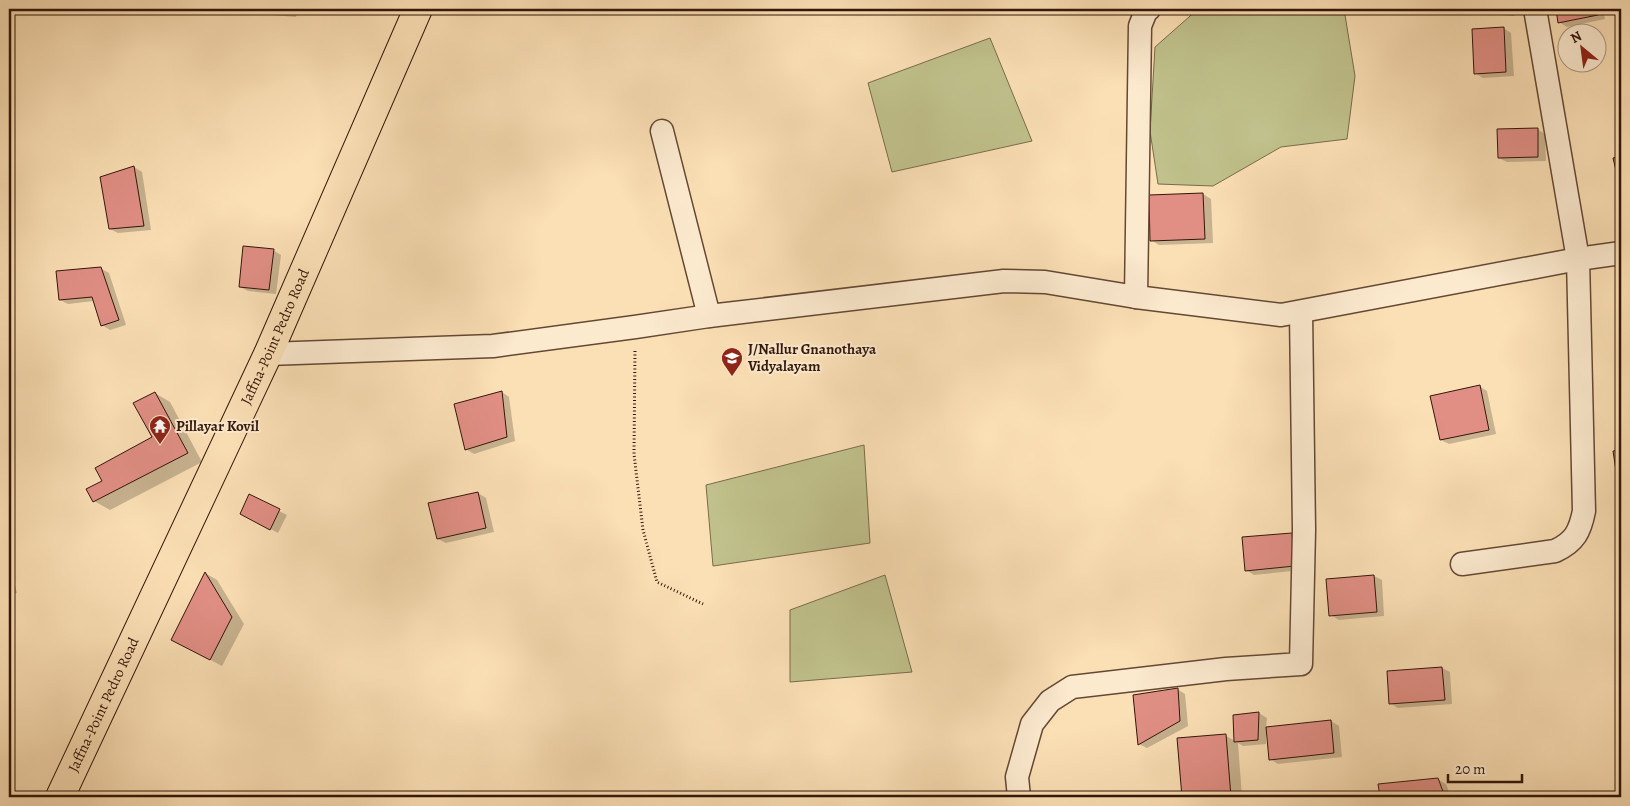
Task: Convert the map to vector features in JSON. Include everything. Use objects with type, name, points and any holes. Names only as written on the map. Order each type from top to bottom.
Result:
[{"type":"main road","name":"Jaffna-Point Pedro Road","points":[[60,797],[268,354],[418,9]]},
{"type":"street","points":[[1136,298],[1140,26],[1146,11],[1149,9]]},
{"type":"street","points":[[1462,564],[1555,552],[1567,546],[1575,537],[1581,525],[1584,510],[1578,259],[1535,9]]},
{"type":"street","points":[[662,131],[709,316]]},
{"type":"street","points":[[268,354],[493,346],[635,328],[709,316],[1004,281],[1045,282],[1136,298],[1281,315],[1578,259],[1621,253]]},
{"type":"street","points":[[1019,797],[1018,777],[1032,724],[1050,701],[1072,687],[1226,669],[1301,664],[1304,530],[1301,312]]},
{"type":"path","points":[[635,328],[634,454],[643,530],[657,582],[703,604]]},
{"type":"green space","points":[[1198,9],[1344,9],[1355,76],[1347,139],[1281,147],[1213,186],[1158,184],[1150,131],[1155,47]]},
{"type":"green space","points":[[990,38],[1032,141],[892,172],[868,83]]},
{"type":"green space","points":[[864,445],[870,543],[713,566],[706,485]]},
{"type":"green space","points":[[885,575],[912,672],[790,682],[790,610]]},
{"type":"building","points":[[239,9],[289,9],[289,13]]},
{"type":"building","points":[[1460,9],[1507,9],[1506,13]]},
{"type":"building","points":[[1556,9],[1597,9],[1598,15],[1558,23]]},
{"type":"building","points":[[1504,27],[1506,72],[1474,74],[1472,29]]},
{"type":"building","points":[[1538,128],[1538,157],[1498,158],[1497,129]]},
{"type":"building","points":[[1621,156],[1621,191],[1613,158]]},
{"type":"building","points":[[134,166],[144,226],[109,229],[100,177]]},
{"type":"building","points":[[1203,193],[1205,239],[1150,241],[1149,195]]},
{"type":"building","points":[[243,246],[274,249],[269,290],[239,287]]},
{"type":"building","points":[[101,267],[119,320],[101,326],[92,297],[59,300],[56,271]]},
{"type":"building","points":[[1480,385],[1489,430],[1440,440],[1430,396]]},
{"type":"building","points":[[502,391],[507,437],[465,450],[454,404]]},
{"type":"building","name":"Pillayar Kovil","points":[[155,392],[188,453],[93,502],[86,489],[102,481],[95,468],[152,437],[133,403]]},
{"type":"building","points":[[1621,450],[1621,497],[1620,497],[1613,451]]},
{"type":"building","points":[[478,492],[486,528],[437,539],[428,503]]},
{"type":"building","points":[[249,494],[280,509],[270,530],[240,514]]},
{"type":"building","points":[[1292,533],[1295,566],[1245,571],[1242,537]]},
{"type":"building","points":[[205,572],[232,617],[210,660],[171,640]]},
{"type":"building","points":[[1374,575],[1377,612],[1329,616],[1326,579]]},
{"type":"building","points":[[1442,667],[1445,700],[1389,704],[1387,671]]},
{"type":"building","points":[[1178,688],[1180,721],[1138,745],[1133,695]]},
{"type":"building","points":[[1259,712],[1258,740],[1234,742],[1233,715]]},
{"type":"building","points":[[1331,720],[1334,753],[1269,760],[1266,727]]},
{"type":"building","points":[[1226,734],[1231,797],[1182,797],[1177,738]]},
{"type":"building","points":[[1438,778],[1445,797],[1380,797],[1378,784]]},
{"type":"place","name":"J/Nallur Gnanothaya Vidyalayam","points":[[732,377]]},
{"type":"place","name":"Pillayar Kovil","points":[[160,445]]}]
